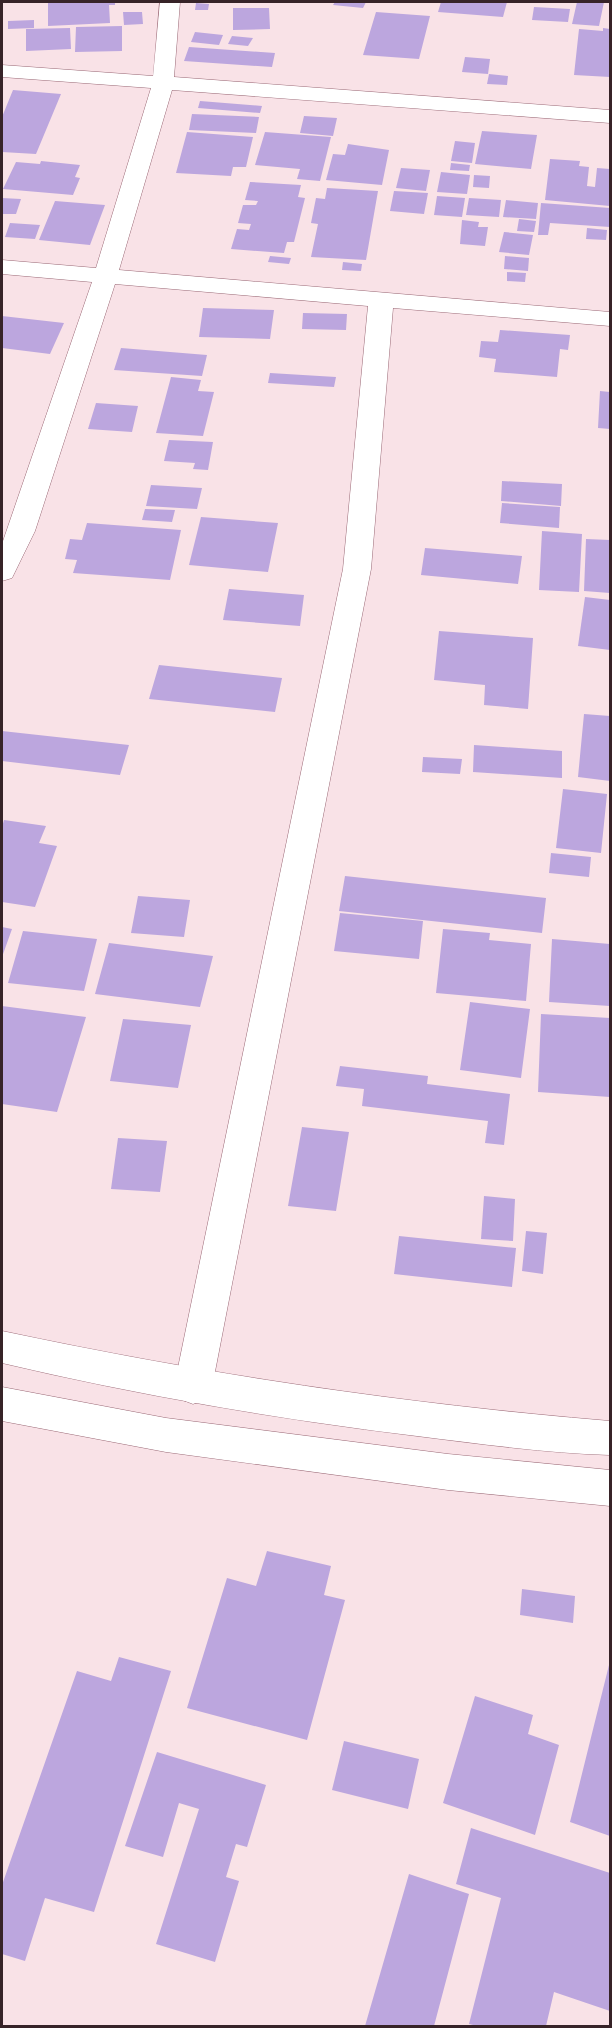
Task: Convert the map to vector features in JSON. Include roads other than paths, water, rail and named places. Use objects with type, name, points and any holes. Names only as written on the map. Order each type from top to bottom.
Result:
[{"type":"street","points":[[2,572],[21,531],[105,276],[163,83],[170,2]]},
{"type":"street","points":[[2,71],[610,116]]},
{"type":"street","points":[[2,267],[610,320]]},
{"type":"street","points":[[193,1387],[357,569],[381,301]]},
{"type":"street","points":[[2,1347],[193,1387],[466,1426],[610,1438]]},
{"type":"street","points":[[2,1404],[166,1436],[448,1472],[610,1488]]}]
